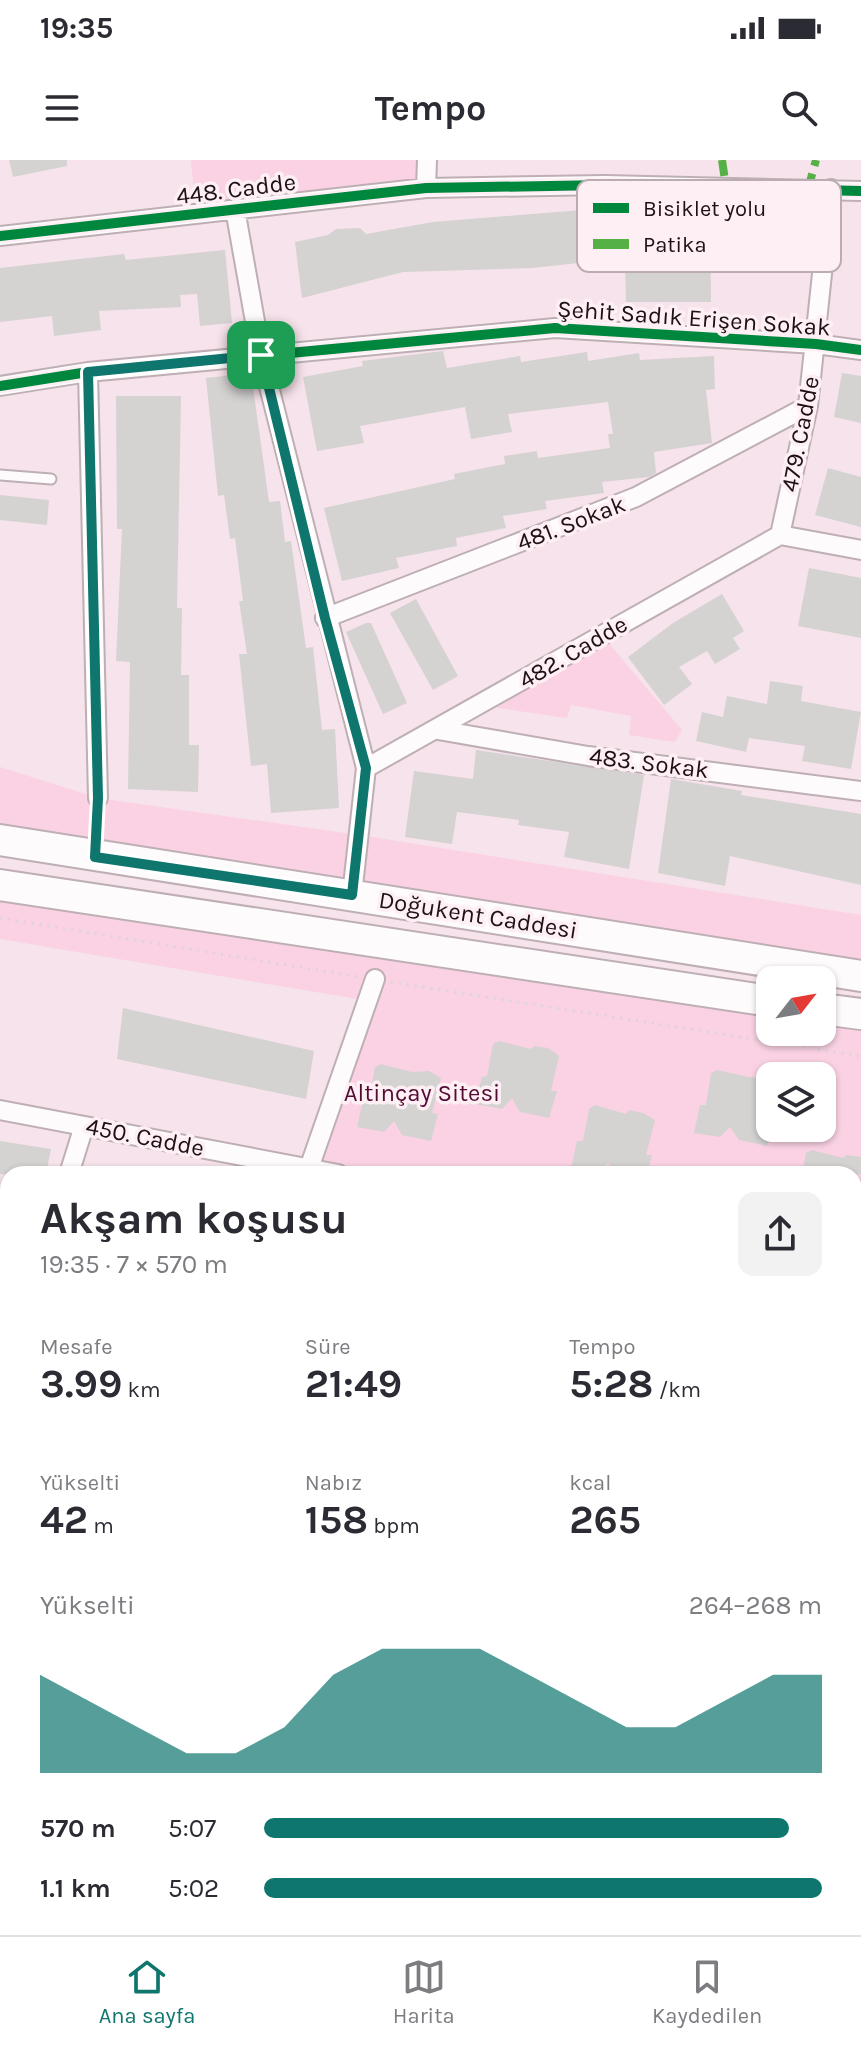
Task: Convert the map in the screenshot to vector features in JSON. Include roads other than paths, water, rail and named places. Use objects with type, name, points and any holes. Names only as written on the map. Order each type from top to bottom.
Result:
[{"type":"main road","name":"Doğukent Caddesi","points":[[0,840],[861,976]]},
{"type":"main road","name":"Doğukent Caddesi","points":[[0,885],[756,999]]},
{"type":"main road","points":[[836,1011],[861,1014]]},
{"type":"street","points":[[426,188],[427,160]]},
{"type":"street","name":"448. Cadde","points":[[0,236],[426,188],[577,185]]},
{"type":"street","name":"448. Cadde","points":[[841,190],[861,191]]},
{"type":"street","points":[[235,209],[261,355],[325,618],[366,768],[352,895]]},
{"type":"street","name":"479. Cadde","points":[[780,535],[808,406],[823,272]]},
{"type":"street","name":"Şehit Sadık Erişen Sokak","points":[[0,386],[88,372],[555,328],[816,344],[861,350]]},
{"type":"street","points":[[88,372],[98,798]]},
{"type":"street","name":"481. Sokak","points":[[325,618],[636,497],[808,406]]},
{"type":"street","points":[[780,535],[861,550]]},
{"type":"street","name":"482. Cadde","points":[[366,768],[780,535]]},
{"type":"street","name":"483. Sokak","points":[[438,730],[588,756],[861,791]]},
{"type":"street","points":[[310,1166],[375,979]]},
{"type":"street","name":"450. Cadde","points":[[0,1110],[283,1166]]},
{"type":"street","points":[[72,1166],[84,1126]]},
{"type":"lane","points":[[0,475],[51,479]]},
{"type":"park label","name":"Altinçay Sitesi","points":[[422,1093]]}]
